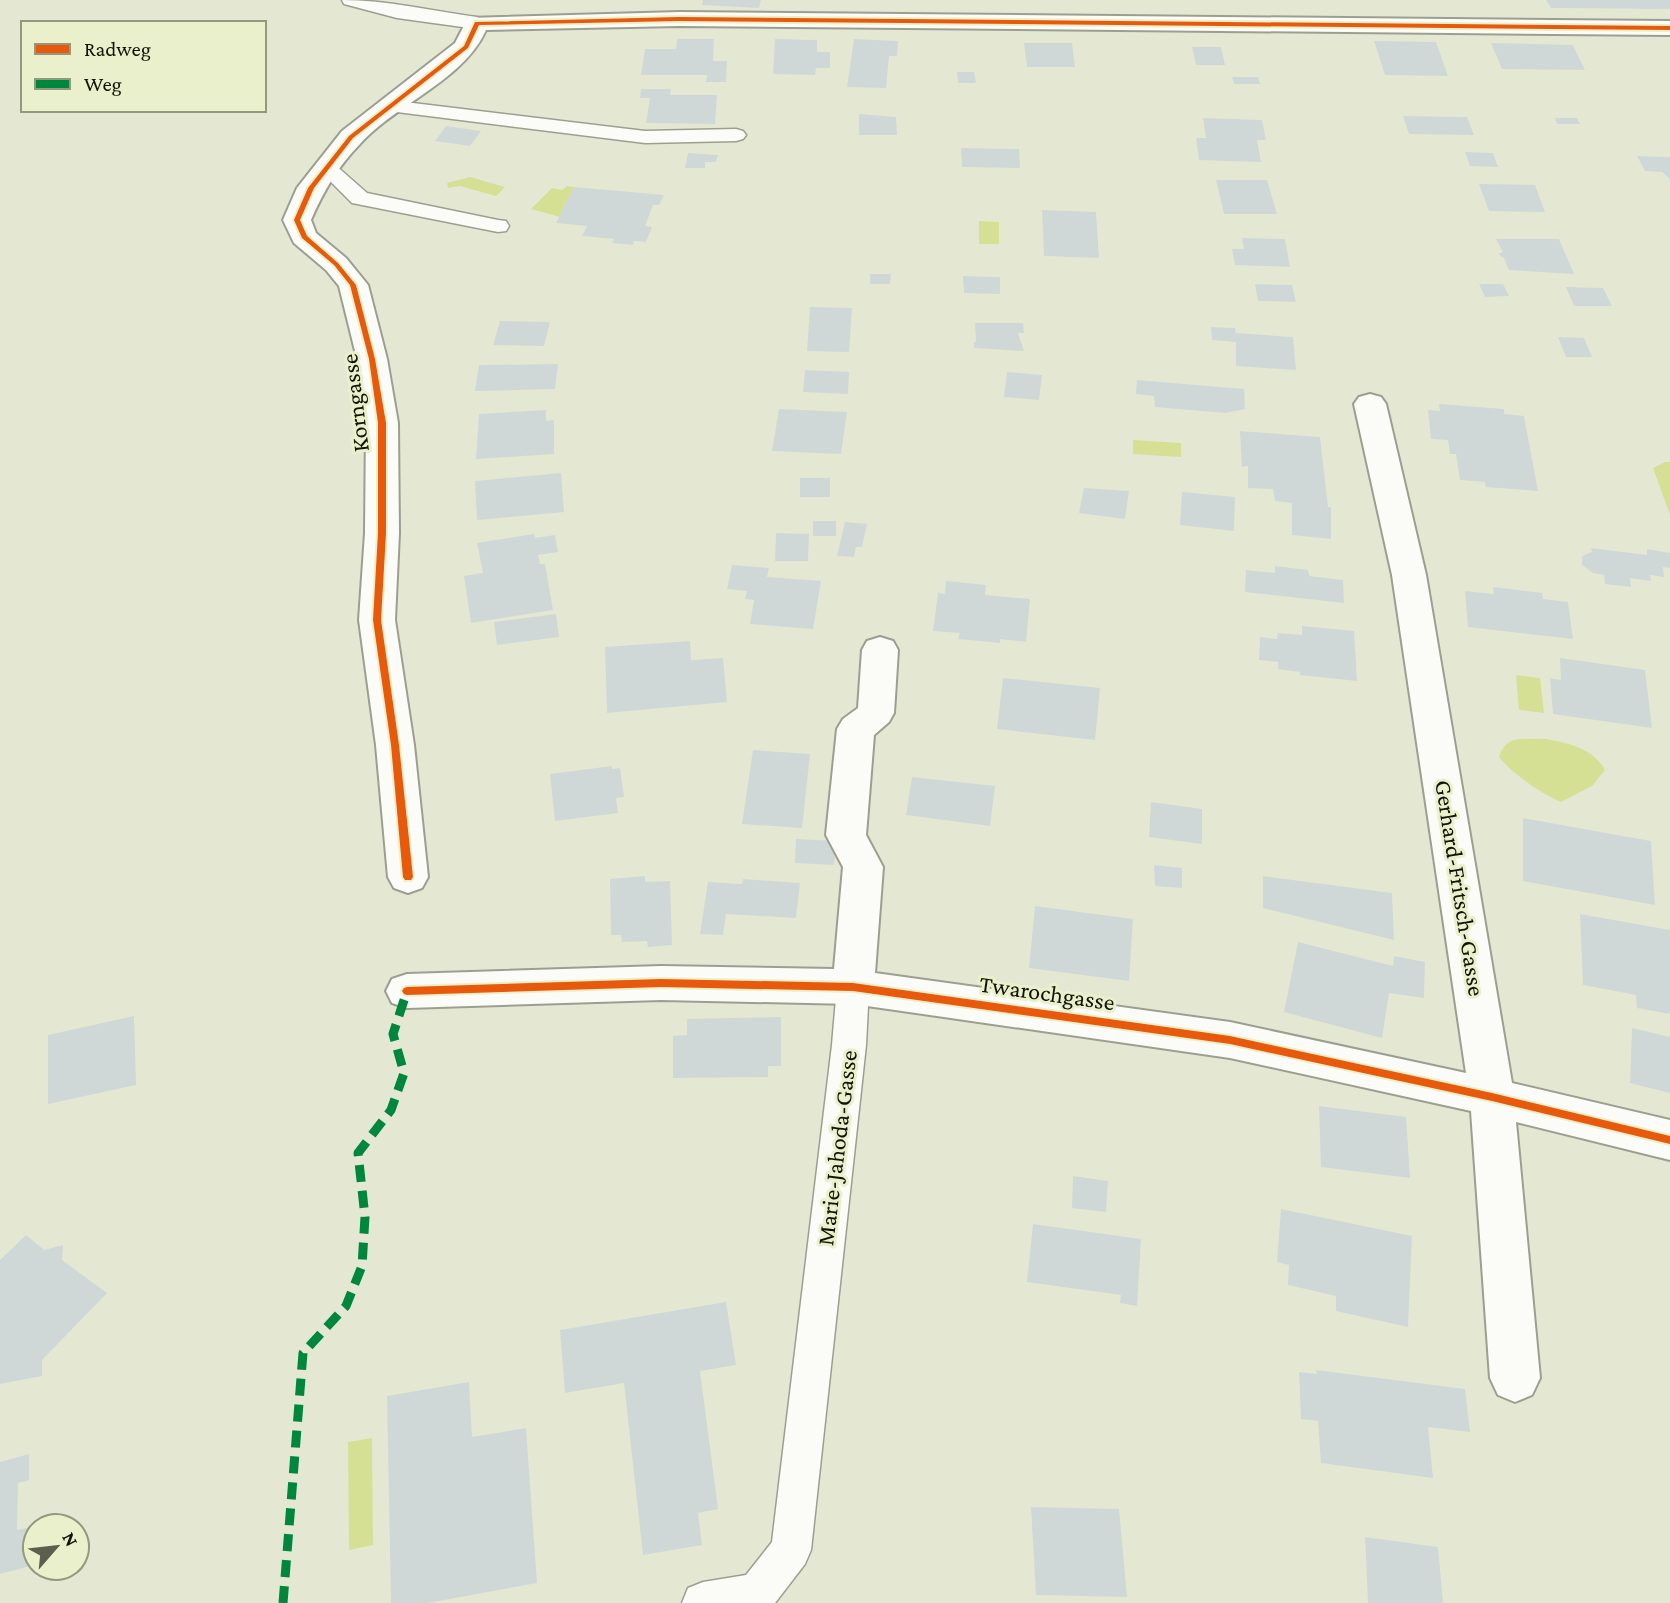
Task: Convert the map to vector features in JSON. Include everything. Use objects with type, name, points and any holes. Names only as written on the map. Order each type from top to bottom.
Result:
[{"type":"street","points":[[585,0],[610,8],[655,0]]},
{"type":"street","points":[[1490,0],[1504,26]]},
{"type":"street","points":[[477,23],[1254,11],[1504,26],[1670,28]]},
{"type":"street","name":"Korngasse","points":[[408,877],[395,745],[377,620],[382,533],[382,423],[372,359],[353,285],[336,264],[304,237],[298,220],[311,188],[351,137],[466,47],[477,23]]},
{"type":"street","name":"Gerhard-Fritsch-Gasse","points":[[1370,404],[1409,575],[1492,1097],[1515,1378]]},
{"type":"street","name":"Marie-Jahoda-Gasse","points":[[853,987],[863,867],[846,835],[856,729],[876,713],[880,650]]},
{"type":"street","name":"Twarochgasse","points":[[407,991],[661,983],[853,987],[1230,1040],[1492,1097],[1670,1140]]},
{"type":"lane","points":[[351,0],[397,12],[477,23]]},
{"type":"lane","points":[[388,106],[645,137],[736,135]]},
{"type":"lane","points":[[326,167],[360,198],[498,226]]},
{"type":"lane","name":"Marie-Jahoda-Gasse","points":[[703,1603],[757,1593],[790,1550],[849,1045],[853,987]]},
{"type":"shaded area","points":[[470,177],[505,187],[496,196],[460,186],[448,188],[447,183]]},
{"type":"shaded area","points":[[567,186],[574,187],[560,217],[531,209],[552,188],[562,190]]},
{"type":"shaded area","points":[[979,221],[999,222],[999,244],[979,244]]},
{"type":"shaded area","points":[[1133,440],[1181,443],[1181,457],[1133,454]]},
{"type":"shaded area","points":[[1670,462],[1670,515],[1653,468]]},
{"type":"shaded area","points":[[1516,675],[1540,678],[1544,713],[1519,710]]},
{"type":"shaded area","points":[[1517,739],[1546,739],[1587,752],[1594,756],[1605,770],[1592,786],[1561,802],[1527,782],[1499,757],[1507,744]]},
{"type":"shaded area","points":[[372,1438],[373,1545],[349,1550],[348,1442]]},
{"type":"building","points":[[703,0],[761,0],[759,8],[702,5]]},
{"type":"building","points":[[1546,0],[1670,0],[1670,9],[1551,8]]},
{"type":"building","points":[[677,39],[714,39],[713,61],[727,61],[726,82],[706,82],[707,75],[641,75],[645,49],[676,49]]},
{"type":"building","points":[[775,39],[817,40],[817,52],[830,52],[830,68],[816,68],[815,75],[773,74]]},
{"type":"building","points":[[854,39],[898,41],[897,56],[889,56],[886,88],[847,87]]},
{"type":"building","points":[[1374,41],[1436,42],[1448,76],[1385,75]]},
{"type":"building","points":[[1024,43],[1072,43],[1075,67],[1027,67]]},
{"type":"building","points":[[1491,43],[1573,45],[1585,70],[1502,69]]},
{"type":"building","points":[[1192,47],[1221,47],[1225,65],[1196,65]]},
{"type":"building","points":[[957,72],[974,72],[976,83],[958,83]]},
{"type":"building","points":[[1232,77],[1258,77],[1260,84],[1234,84]]},
{"type":"building","points":[[641,89],[671,89],[670,95],[717,95],[715,124],[646,123],[650,98],[640,98]]},
{"type":"building","points":[[859,114],[896,117],[897,135],[859,135]]},
{"type":"building","points":[[1403,116],[1467,117],[1474,135],[1409,134]]},
{"type":"building","points":[[1203,118],[1262,120],[1266,140],[1257,140],[1261,162],[1199,160],[1196,138],[1206,138]]},
{"type":"building","points":[[1555,118],[1577,118],[1580,124],[1557,124]]},
{"type":"building","points":[[446,126],[481,131],[470,146],[435,141]]},
{"type":"building","points":[[961,148],[1019,149],[1020,168],[962,167]]},
{"type":"building","points":[[1465,152],[1493,153],[1498,167],[1470,166]]},
{"type":"building","points":[[688,153],[718,155],[716,162],[705,162],[705,168],[685,168]]},
{"type":"building","points":[[1637,156],[1670,157],[1670,179],[1662,172],[1645,171]]},
{"type":"building","points":[[1216,180],[1267,180],[1277,214],[1224,214]]},
{"type":"building","points":[[1479,184],[1535,185],[1545,212],[1489,211]]},
{"type":"building","points":[[574,187],[664,195],[659,205],[653,205],[645,226],[652,227],[646,242],[634,241],[633,245],[612,243],[614,239],[582,236],[587,226],[556,223]]},
{"type":"building","points":[[1042,210],[1096,212],[1099,258],[1044,256]]},
{"type":"building","points":[[1242,238],[1285,239],[1290,267],[1235,265],[1232,249],[1244,249]]},
{"type":"building","points":[[1496,239],[1559,239],[1574,274],[1509,270],[1504,258],[1498,254],[1503,252]]},
{"type":"building","points":[[870,274],[891,274],[890,284],[870,284]]},
{"type":"building","points":[[963,276],[1000,277],[1000,294],[964,293]]},
{"type":"building","points":[[1255,284],[1292,285],[1296,302],[1258,301]]},
{"type":"building","points":[[1479,284],[1503,284],[1509,296],[1485,297]]},
{"type":"building","points":[[1566,287],[1603,288],[1612,306],[1574,306]]},
{"type":"building","points":[[810,307],[852,308],[849,352],[807,351]]},
{"type":"building","points":[[500,321],[550,322],[544,346],[493,345]]},
{"type":"building","points":[[975,323],[1023,323],[1024,333],[1018,333],[1024,351],[974,348]]},
{"type":"building","points":[[1211,327],[1235,328],[1236,333],[1293,337],[1296,370],[1236,366],[1236,342],[1212,340]]},
{"type":"building","points":[[1558,337],[1584,338],[1592,357],[1566,357]]},
{"type":"building","points":[[558,364],[555,389],[475,391],[479,365]]},
{"type":"building","points":[[805,370],[849,372],[848,394],[803,392]]},
{"type":"building","points":[[1007,372],[1042,375],[1039,400],[1004,397]]},
{"type":"building","points":[[1137,380],[1244,389],[1245,409],[1225,413],[1155,407],[1154,396],[1136,394]]},
{"type":"building","points":[[1439,404],[1504,409],[1504,414],[1524,416],[1538,491],[1486,487],[1485,482],[1460,480],[1456,454],[1450,454],[1448,440],[1431,439],[1428,410],[1440,411]]},
{"type":"building","points":[[779,409],[847,412],[841,454],[772,451]]},
{"type":"building","points":[[546,410],[546,421],[554,420],[554,454],[476,459],[479,414]]},
{"type":"building","points":[[1240,431],[1320,437],[1328,507],[1331,507],[1331,539],[1292,535],[1292,503],[1275,501],[1273,489],[1248,488],[1248,466],[1242,467]]},
{"type":"building","points":[[561,473],[564,512],[477,520],[475,481]]},
{"type":"building","points":[[800,478],[830,478],[830,497],[800,497]]},
{"type":"building","points":[[1084,488],[1129,491],[1125,519],[1079,513]]},
{"type":"building","points":[[1182,492],[1235,497],[1234,531],[1180,525]]},
{"type":"building","points":[[813,521],[836,521],[836,536],[813,536]]},
{"type":"building","points":[[845,522],[867,524],[862,547],[856,547],[854,557],[837,556]]},
{"type":"building","points":[[776,533],[809,534],[808,561],[775,561]]},
{"type":"building","points":[[534,534],[535,538],[555,535],[558,552],[538,555],[540,564],[545,564],[553,610],[471,623],[464,576],[483,573],[477,543]]},
{"type":"building","points":[[1591,548],[1647,555],[1647,549],[1670,553],[1670,568],[1663,567],[1664,577],[1650,575],[1651,581],[1630,578],[1631,587],[1605,584],[1604,575],[1593,573],[1582,565],[1582,556],[1592,552]]},
{"type":"building","points":[[732,565],[769,568],[767,577],[821,581],[813,629],[750,624],[754,600],[745,599],[747,591],[727,589]]},
{"type":"building","points":[[1275,566],[1308,570],[1309,576],[1343,580],[1344,603],[1245,592],[1246,570],[1275,573]]},
{"type":"building","points":[[946,581],[986,585],[985,595],[1030,599],[1026,642],[1000,639],[1000,643],[958,639],[960,633],[933,631],[938,593],[945,594]]},
{"type":"building","points":[[1493,587],[1542,593],[1543,599],[1568,602],[1573,639],[1468,627],[1465,591],[1494,594]]},
{"type":"building","points":[[556,614],[559,637],[497,645],[494,622]]},
{"type":"building","points":[[1302,626],[1354,631],[1357,681],[1300,675],[1300,672],[1278,669],[1278,662],[1259,660],[1260,637],[1277,639],[1278,633],[1302,635]]},
{"type":"building","points":[[690,641],[691,660],[723,658],[727,702],[607,713],[605,647]]},
{"type":"building","points":[[1560,658],[1645,670],[1652,728],[1553,714],[1550,678],[1561,680]]},
{"type":"building","points":[[1003,678],[1100,688],[1095,740],[997,729]]},
{"type":"building","points":[[753,750],[810,754],[802,828],[742,824]]},
{"type":"building","points":[[612,766],[612,769],[620,768],[624,797],[616,798],[618,813],[555,821],[550,774]]},
{"type":"building","points":[[912,777],[995,786],[990,826],[906,815]]},
{"type":"building","points":[[1151,802],[1202,809],[1202,844],[1149,837]]},
{"type":"building","points":[[1523,818],[1651,841],[1655,905],[1523,881]]},
{"type":"building","points":[[796,839],[836,841],[834,865],[795,863]]},
{"type":"building","points":[[1154,865],[1182,868],[1182,888],[1155,886]]},
{"type":"building","points":[[645,876],[645,882],[670,881],[672,945],[648,947],[647,941],[622,942],[621,935],[611,935],[610,879]]},
{"type":"building","points":[[1263,876],[1392,893],[1394,940],[1263,908]]},
{"type":"building","points":[[743,879],[800,883],[796,918],[726,914],[723,935],[700,934],[708,882],[742,884]]},
{"type":"building","points":[[1035,906],[1133,919],[1129,981],[1029,968]]},
{"type":"building","points":[[1580,914],[1670,930],[1670,1014],[1637,1008],[1636,995],[1583,985]]},
{"type":"building","points":[[1298,942],[1393,966],[1394,956],[1425,962],[1424,998],[1389,993],[1382,1038],[1284,1012]]},
{"type":"building","points":[[134,1016],[136,1085],[48,1104],[48,1035]]},
{"type":"building","points":[[781,1017],[781,1066],[768,1066],[768,1077],[673,1078],[673,1036],[687,1035],[687,1019]]},
{"type":"building","points":[[1632,1028],[1670,1037],[1670,1093],[1630,1083]]},
{"type":"building","points":[[1319,1106],[1406,1117],[1410,1178],[1321,1167]]},
{"type":"building","points":[[1073,1176],[1108,1181],[1106,1212],[1072,1208]]},
{"type":"building","points":[[1281,1209],[1412,1236],[1408,1327],[1336,1311],[1336,1296],[1288,1285],[1289,1265],[1277,1262]]},
{"type":"building","points":[[1033,1224],[1141,1239],[1137,1306],[1120,1303],[1121,1295],[1027,1282]]},
{"type":"building","points":[[26,1235],[44,1250],[63,1245],[62,1260],[107,1293],[42,1360],[42,1376],[0,1384],[0,1260]]},
{"type":"building","points":[[726,1302],[736,1365],[700,1371],[718,1509],[698,1513],[702,1545],[643,1555],[624,1383],[565,1393],[560,1330]]},
{"type":"building","points":[[1316,1370],[1465,1389],[1470,1432],[1428,1427],[1433,1478],[1321,1463],[1318,1421],[1301,1419],[1299,1372],[1317,1374]]},
{"type":"building","points":[[469,1382],[472,1437],[526,1428],[537,1583],[428,1603],[391,1603],[387,1396]]},
{"type":"building","points":[[29,1454],[29,1480],[18,1483],[17,1530],[21,1529],[21,1569],[0,1574],[0,1462]]},
{"type":"building","points":[[1031,1507],[1119,1509],[1127,1597],[1036,1595]]},
{"type":"building","points":[[1365,1537],[1438,1547],[1443,1603],[1368,1603]]},
{"type":"marked path","points":[[283,1603],[303,1353],[346,1306],[362,1266],[365,1217],[358,1153],[391,1110],[404,1073],[393,1034],[407,991]]},
{"type":"cycle path","points":[[408,877],[395,745],[377,620],[382,533],[382,423],[372,359],[353,285],[336,264],[304,237],[297,220],[311,188],[351,137],[466,47],[477,23],[679,19],[1670,28]]},
{"type":"cycle path","points":[[407,991],[661,983],[853,987],[1230,1040],[1492,1097],[1670,1140]]}]
